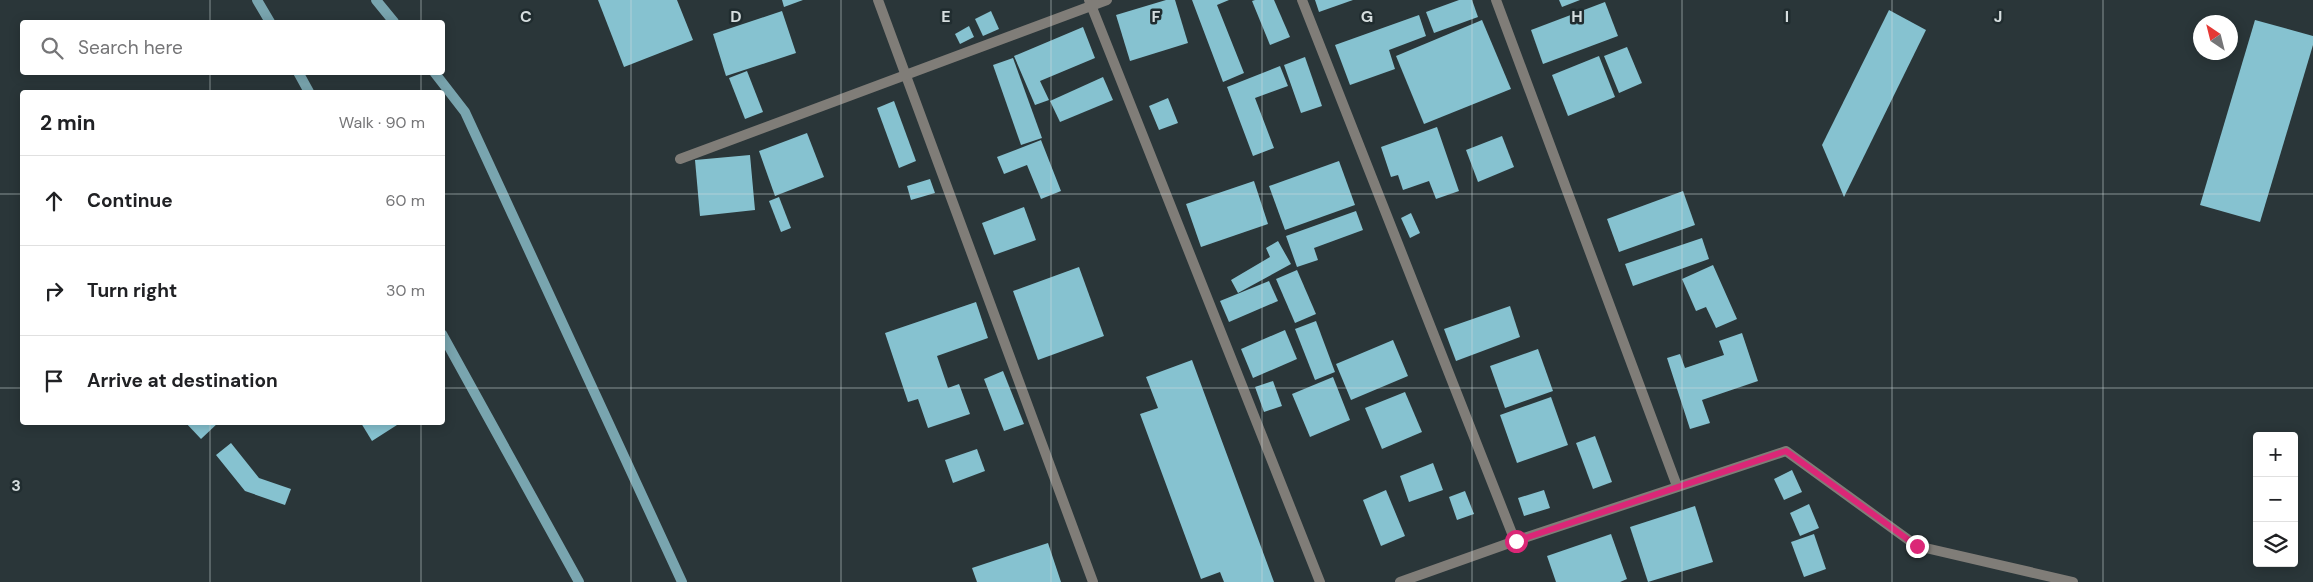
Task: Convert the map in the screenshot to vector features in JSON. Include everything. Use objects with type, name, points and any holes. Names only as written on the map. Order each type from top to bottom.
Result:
[{"type":"street","points":[[878,0],[904,76],[1093,582]]},
{"type":"street","points":[[680,159],[904,76],[1091,3],[1107,0]]},
{"type":"street","points":[[1302,0],[1516,541]]},
{"type":"street","points":[[1496,0],[1677,486]]},
{"type":"street","points":[[1091,3],[1320,582]]},
{"type":"street","points":[[1400,582],[1677,486],[1786,451],[1917,546],[2073,582]]},
{"type":"building","points":[[598,0],[677,0],[693,40],[624,67]]},
{"type":"building","points":[[782,0],[803,0],[784,7]]},
{"type":"building","points":[[1166,0],[1175,0],[1188,43],[1130,61],[1116,15]]},
{"type":"building","points":[[1192,0],[1229,0],[1217,5],[1244,73],[1223,82]]},
{"type":"building","points":[[1274,0],[1290,37],[1270,45],[1252,1]]},
{"type":"building","points":[[1315,0],[1353,0],[1319,12]]},
{"type":"building","points":[[1459,0],[1472,0],[1478,17],[1434,33],[1426,12]]},
{"type":"building","points":[[1559,0],[1580,0],[1562,7]]},
{"type":"building","points":[[1605,2],[1618,36],[1543,64],[1531,30]]},
{"type":"building","points":[[1889,10],[1926,30],[1844,197],[1822,145]]},
{"type":"building","points":[[782,11],[796,53],[726,76],[713,34]]},
{"type":"building","points":[[991,11],[999,29],[983,36],[975,19]]},
{"type":"building","points":[[1419,15],[1426,36],[1389,50],[1395,69],[1350,85],[1335,45]]},
{"type":"building","points":[[1482,20],[1511,89],[1424,124],[1396,56]]},
{"type":"building","points":[[2255,20],[2313,36],[2313,45],[2260,222],[2200,205]]},
{"type":"building","points":[[969,26],[974,37],[960,44],[955,34]]},
{"type":"building","points":[[1083,27],[1095,58],[1040,81],[1049,100],[1035,105],[1014,56]]},
{"type":"building","points":[[1627,47],[1642,83],[1619,93],[1604,56]]},
{"type":"building","points":[[1599,56],[1615,97],[1568,116],[1552,75]]},
{"type":"building","points":[[1305,57],[1322,106],[1301,113],[1284,65]]},
{"type":"building","points":[[1013,58],[1042,138],[1021,145],[993,65]]},
{"type":"building","points":[[1280,66],[1288,86],[1255,98],[1274,148],[1253,156],[1227,87]]},
{"type":"building","points":[[747,71],[763,112],[745,119],[729,78]]},
{"type":"building","points":[[1103,77],[1113,100],[1060,122],[1050,101]]},
{"type":"building","points":[[1168,98],[1178,123],[1159,130],[1149,106]]},
{"type":"building","points":[[894,101],[916,161],[899,168],[877,108]]},
{"type":"building","points":[[1437,127],[1459,191],[1436,199],[1429,181],[1403,190],[1398,175],[1391,177],[1381,147]]},
{"type":"building","points":[[807,133],[824,177],[775,196],[759,151]]},
{"type":"building","points":[[1502,136],[1514,167],[1478,182],[1466,150]]},
{"type":"building","points":[[1041,140],[1061,191],[1041,199],[1027,165],[1004,174],[997,157]]},
{"type":"building","points":[[750,155],[755,210],[700,216],[695,160]]},
{"type":"building","points":[[1339,161],[1355,205],[1285,230],[1269,186]]},
{"type":"building","points":[[930,179],[935,193],[911,200],[907,186]]},
{"type":"building","points":[[1254,181],[1268,224],[1201,247],[1186,204]]},
{"type":"building","points":[[1683,191],[1695,225],[1619,252],[1607,219]]},
{"type":"building","points":[[779,197],[791,228],[781,232],[769,201]]},
{"type":"building","points":[[1024,207],[1036,240],[994,255],[982,223]]},
{"type":"building","points":[[1356,211],[1363,230],[1314,248],[1318,260],[1297,267],[1286,236]]},
{"type":"building","points":[[1411,213],[1420,233],[1410,238],[1401,218]]},
{"type":"building","points":[[1702,238],[1709,259],[1633,286],[1625,264]]},
{"type":"building","points":[[1278,241],[1291,264],[1238,293],[1231,280],[1270,257],[1266,248]]},
{"type":"building","points":[[1713,265],[1737,319],[1716,328],[1706,307],[1696,311],[1682,279]]},
{"type":"building","points":[[1079,267],[1104,336],[1038,360],[1013,291]]},
{"type":"building","points":[[1297,270],[1316,314],[1295,323],[1276,279]]},
{"type":"building","points":[[1269,281],[1278,301],[1229,322],[1220,301]]},
{"type":"building","points":[[976,302],[988,338],[937,356],[948,388],[959,384],[970,414],[928,428],[918,399],[908,402],[885,333]]},
{"type":"building","points":[[1510,306],[1520,337],[1456,361],[1444,329]]},
{"type":"building","points":[[1316,321],[1335,372],[1315,380],[1295,329]]},
{"type":"building","points":[[1285,330],[1297,359],[1253,378],[1241,349]]},
{"type":"building","points":[[1742,333],[1758,381],[1702,400],[1710,423],[1690,429],[1667,358],[1680,354],[1685,368],[1724,355],[1719,341]]},
{"type":"building","points":[[1393,340],[1408,376],[1351,400],[1336,364]]},
{"type":"building","points":[[1538,349],[1553,391],[1505,408],[1490,366]]},
{"type":"building","points":[[1192,360],[1274,582],[1224,582],[1220,572],[1201,579],[1140,414],[1158,408],[1146,377]]},
{"type":"building","points":[[1003,371],[1024,424],[1004,431],[984,379]]},
{"type":"building","points":[[1333,377],[1350,420],[1310,437],[1292,394]]},
{"type":"building","points":[[1273,381],[1282,406],[1264,412],[1255,387]]},
{"type":"building","points":[[1405,392],[1422,432],[1382,449],[1365,408]]},
{"type":"building","points":[[1551,397],[1568,445],[1517,463],[1500,415]]},
{"type":"building","points":[[188,425],[216,425],[201,439]]},
{"type":"building","points":[[362,425],[397,425],[372,441]]},
{"type":"building","points":[[1595,436],[1612,482],[1593,489],[1576,443]]},
{"type":"building","points":[[231,443],[259,478],[291,489],[285,505],[245,491],[216,455]]},
{"type":"building","points":[[977,449],[985,471],[953,483],[945,460]]},
{"type":"building","points":[[1433,463],[1443,490],[1409,502],[1400,476]]},
{"type":"building","points":[[1792,470],[1802,492],[1784,500],[1774,479]]},
{"type":"building","points":[[1386,490],[1405,536],[1381,546],[1363,500]]},
{"type":"building","points":[[1544,490],[1550,508],[1524,516],[1518,498]]},
{"type":"building","points":[[1465,491],[1474,514],[1457,520],[1449,497]]},
{"type":"building","points":[[1809,504],[1819,528],[1800,536],[1790,513]]},
{"type":"building","points":[[1695,506],[1713,562],[1648,582],[1630,527]]},
{"type":"building","points":[[1611,534],[1627,579],[1620,582],[1556,582],[1547,556]]},
{"type":"building","points":[[1814,534],[1826,569],[1804,577],[1791,542]]},
{"type":"building","points":[[1048,543],[1061,582],[977,582],[972,568]]},
{"type":"waterway","points":[[257,0],[269,20]]},
{"type":"waterway","points":[[376,0],[392,20]]},
{"type":"waterway","points":[[300,75],[308,90]]},
{"type":"waterway","points":[[436,75],[465,112],[682,582]]},
{"type":"waterway","points":[[445,339],[579,582]]},
{"type":"route","points":[[1516,541],[1786,451],[1917,546]]}]
